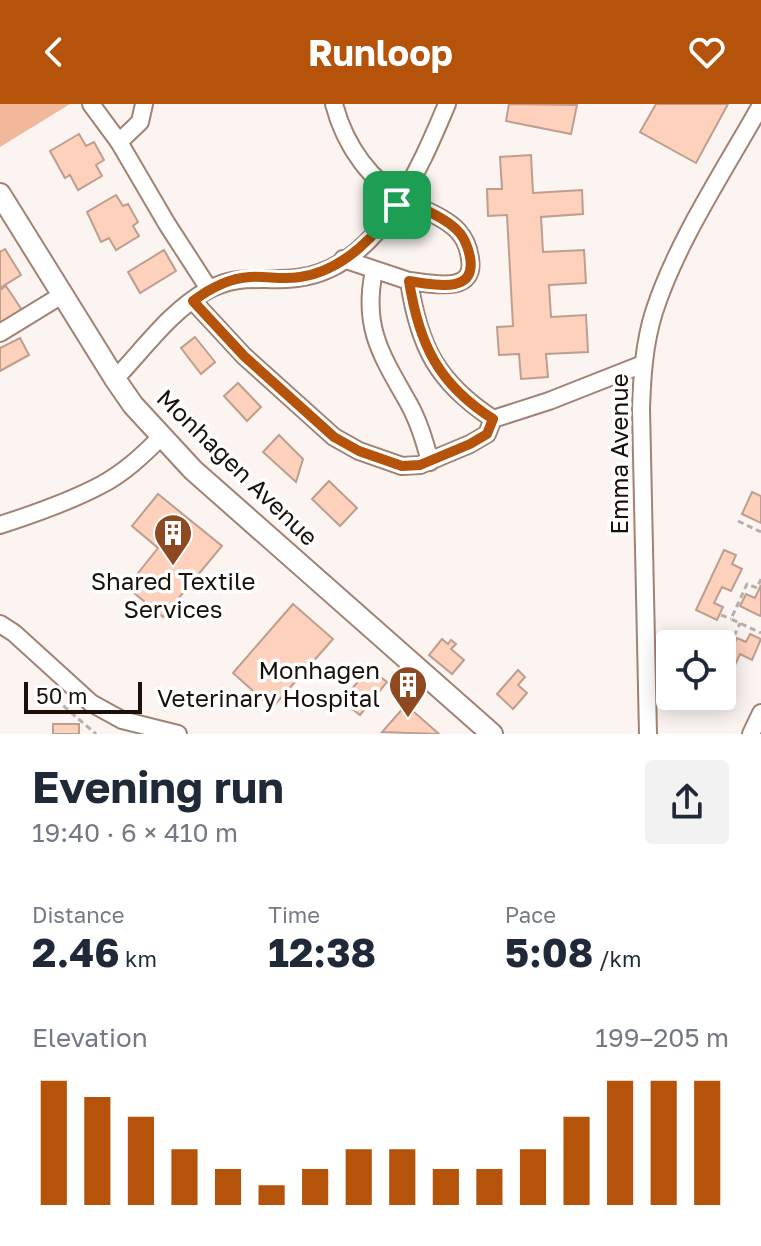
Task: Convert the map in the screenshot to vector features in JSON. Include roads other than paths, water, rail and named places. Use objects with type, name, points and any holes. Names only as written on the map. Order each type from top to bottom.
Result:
[{"type":"main road","name":"Monhagen Avenue","points":[[0,194],[115,379],[161,437],[205,480],[349,604],[492,734]]},
{"type":"street","points":[[119,142],[140,122],[144,104]]},
{"type":"street","points":[[334,104],[341,129],[361,163],[401,198],[457,230],[466,242],[471,270],[468,277],[451,285],[409,281],[343,259]]},
{"type":"street","points":[[115,379],[209,289],[248,277],[298,278],[313,275],[364,244],[401,198],[447,104]]},
{"type":"street","name":"Emma Avenue","points":[[648,734],[641,409],[643,364],[654,313],[676,259],[761,105]]},
{"type":"street","points":[[94,108],[119,142],[209,289]]},
{"type":"street","points":[[374,271],[369,294],[377,347],[414,415],[430,462]]},
{"type":"street","points":[[409,281],[418,328],[435,364],[462,397],[493,419]]},
{"type":"street","points":[[0,333],[62,295]]},
{"type":"street","points":[[193,301],[244,356],[334,437],[359,451],[402,466],[420,465],[487,434],[493,419]]},
{"type":"street","points":[[493,419],[643,364]]},
{"type":"street","points":[[0,525],[102,485],[135,462],[161,437]]},
{"type":"street","points":[[0,624],[91,703],[122,720],[178,734]]},
{"type":"street","points":[[751,734],[761,713]]},
{"type":"place","name":"Shared Textile Services","points":[[173,567]]},
{"type":"place","name":"Monhagen Veterinary Hospital","points":[[408,719]]}]
